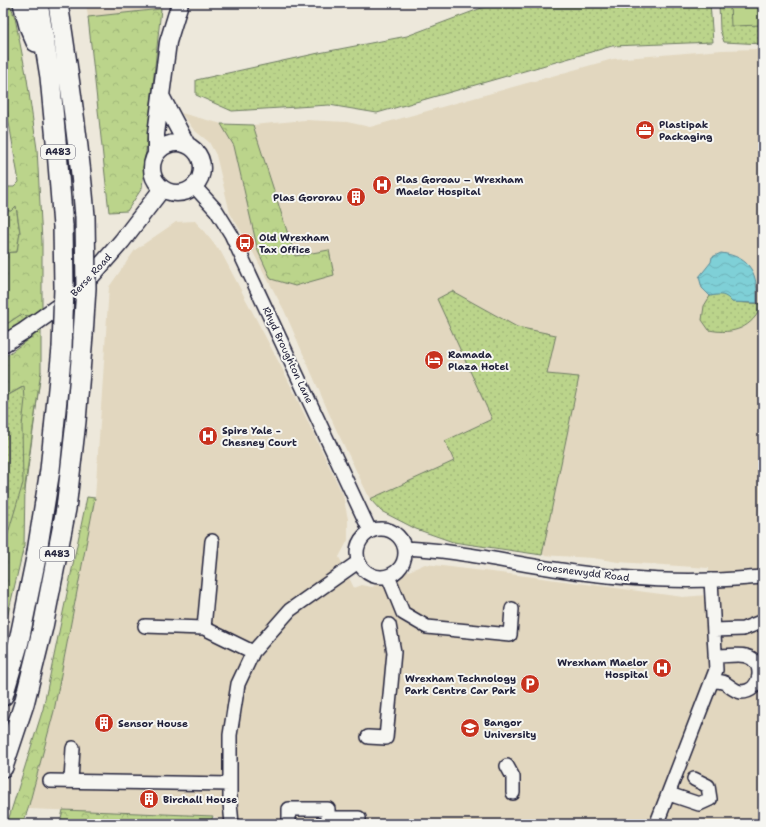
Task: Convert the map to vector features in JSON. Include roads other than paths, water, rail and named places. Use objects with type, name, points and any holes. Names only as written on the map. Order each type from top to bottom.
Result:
[{"type":"highway","name":"A483","points":[[23,3],[29,26],[50,77]]},
{"type":"highway","name":"A483","points":[[3,696],[19,641],[36,558],[50,470],[62,348],[64,287],[63,226],[58,150],[50,77],[38,3]]},
{"type":"highway","name":"A483","points":[[3,767],[24,704],[39,642],[66,509],[76,421],[83,336],[86,288],[85,216],[75,111],[58,3]]},
{"type":"highway","name":"A483","points":[[70,3],[73,19],[75,111]]},
{"type":"main road","points":[[162,96],[187,145],[196,153],[202,164],[202,172],[199,180],[187,191],[179,193],[170,193],[162,189],[156,184],[152,172],[153,160],[156,153],[156,134],[168,42],[180,3]]},
{"type":"main road","points":[[156,153],[163,147],[170,144],[178,143],[187,145]]},
{"type":"main road","name":"Berse Road","points":[[3,344],[76,294],[122,241],[162,189]]},
{"type":"street","name":"Rhyd Broughton Lane","points":[[194,186],[216,210],[231,234],[370,531]]},
{"type":"street","points":[[377,529],[392,531],[398,535],[405,548],[403,562],[394,573],[388,576],[381,577],[367,573],[358,562],[357,548],[360,541],[370,531],[377,529]]},
{"type":"street","points":[[204,628],[212,541]]},
{"type":"street","name":"Croesnewydd Road","points":[[405,548],[428,549],[555,570],[617,576],[667,580],[711,580],[763,577]]},
{"type":"street","points":[[232,824],[230,803],[230,735],[238,684],[253,652],[290,610],[358,562]]},
{"type":"street","points":[[388,576],[403,613],[427,627],[510,634],[512,609]]},
{"type":"street","points":[[659,824],[658,820],[716,670],[711,580]]},
{"type":"street","points":[[714,630],[743,629],[763,621]]},
{"type":"street","points":[[368,736],[386,738],[394,652],[389,625]]},
{"type":"street","points":[[145,626],[204,628],[253,652]]},
{"type":"street","points":[[713,681],[724,683],[740,692],[752,689],[756,685],[760,674],[756,663],[747,656],[715,656]]},
{"type":"street","points":[[70,781],[73,748]]},
{"type":"street","points":[[507,766],[513,777],[513,793]]},
{"type":"street","points":[[668,794],[699,804],[710,799],[708,786],[694,779]]},
{"type":"street","points":[[50,781],[230,784]]},
{"type":"street","points":[[289,824],[290,809],[328,809],[328,818],[359,818],[358,824]]},
{"type":"water","points":[[721,253],[740,259],[751,269],[756,284],[757,303],[732,302],[727,297],[722,295],[710,296],[702,288],[699,277],[711,262],[712,257]]},
{"type":"place","name":"Plastipak Packaging","points":[[645,130]]},
{"type":"place","name":"Plas Goroau – Wrexham Maelor Hospital","points":[[382,185]]},
{"type":"place","name":"Plas Gororau","points":[[356,197]]},
{"type":"place","name":"Old Wrexham Tax Office","points":[[245,243]]},
{"type":"place","name":"Ramada Plaza Hotel","points":[[434,360]]},
{"type":"place","name":"Spire Yale - Chesney Court","points":[[208,436]]},
{"type":"place","name":"Wrexham Maelor Hospital","points":[[662,668]]},
{"type":"place","name":"Wrexham Technology Park Centre Car Park","points":[[530,684]]},
{"type":"place","name":"Sensor House","points":[[104,723]]},
{"type":"place","name":"Bangor University","points":[[470,728]]},
{"type":"place","name":"Birchall House","points":[[149,799]]}]
